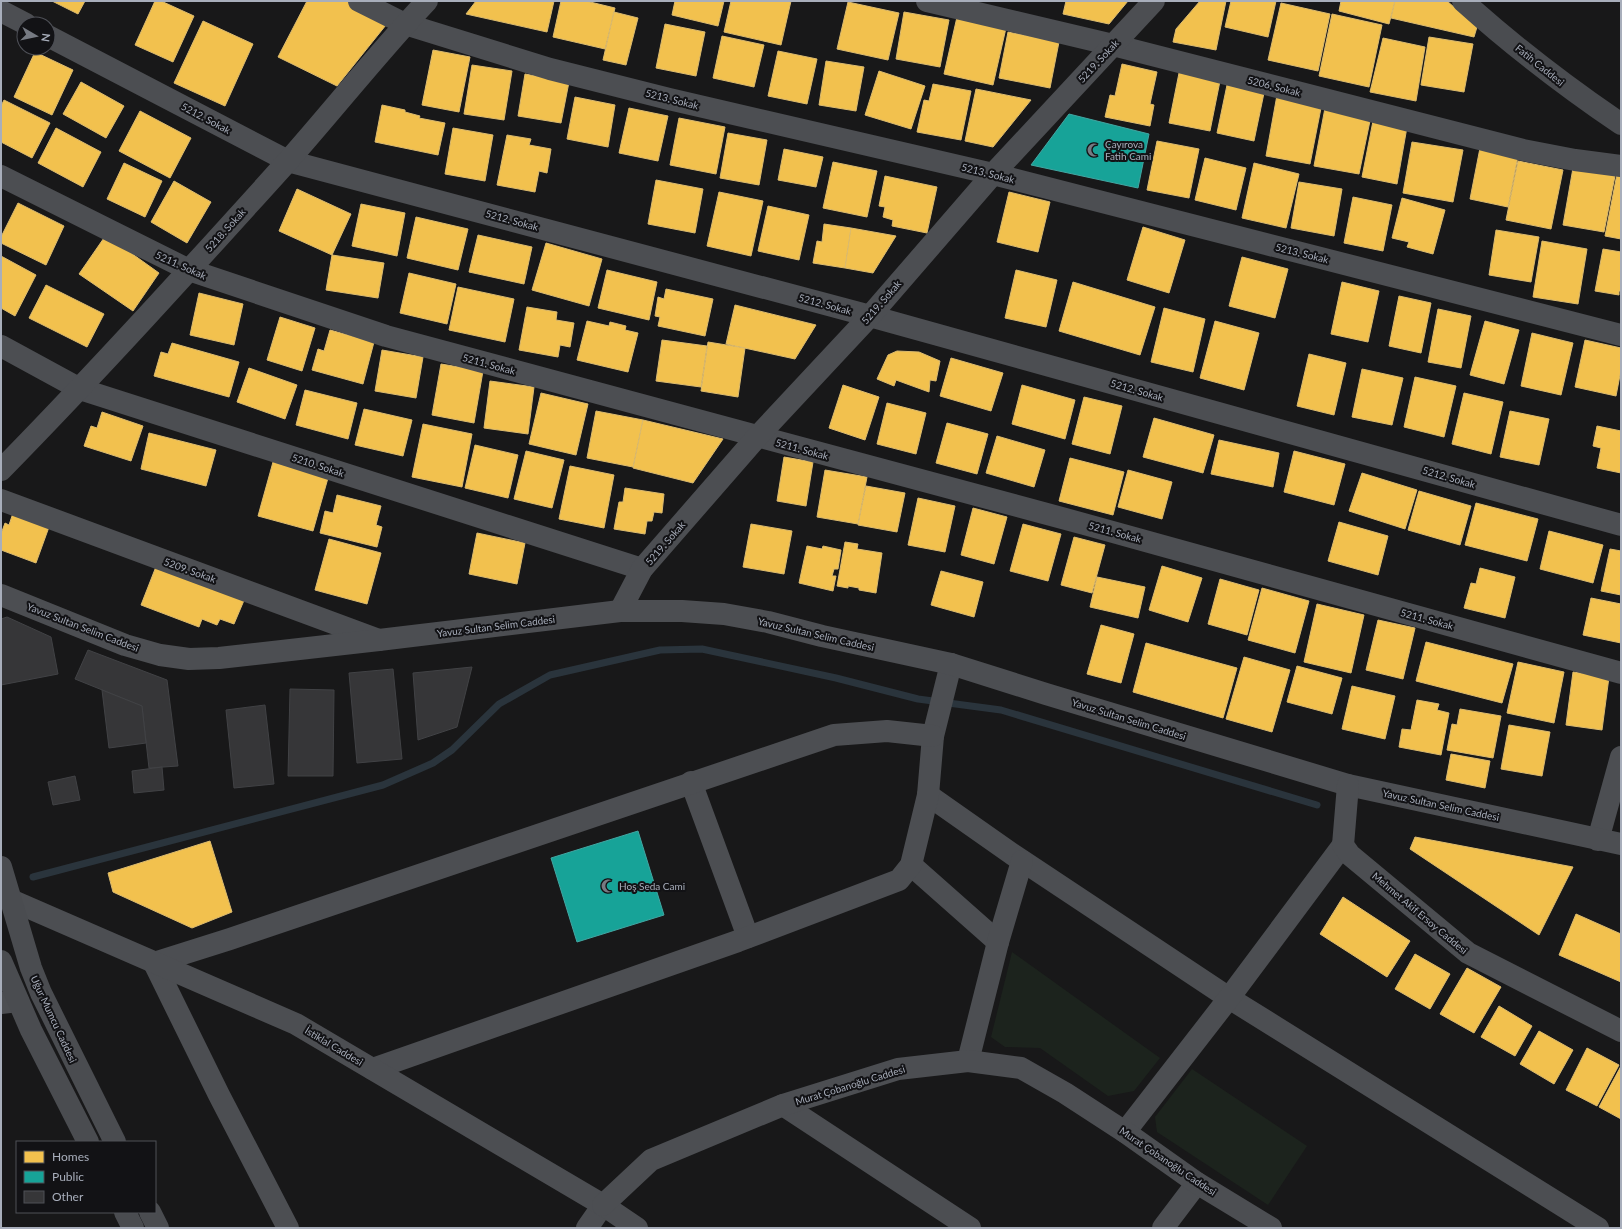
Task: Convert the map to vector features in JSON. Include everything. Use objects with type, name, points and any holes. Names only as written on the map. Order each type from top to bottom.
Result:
[{"type":"main road","name":"Fatih Caddesi","points":[[1468,3],[1537,64],[1578,95],[1621,124]]},
{"type":"main road","name":"Uğur Mumcu Caddesi","points":[[1,867],[31,968],[40,993],[114,1141]]},
{"type":"main road","points":[[1,961],[10,1002],[47,1064],[87,1141]]},
{"type":"main road","points":[[126,1213],[133,1228]]},
{"type":"main road","points":[[150,1213],[158,1228]]},
{"type":"street","name":"5213. Sokak","points":[[359,1],[405,24],[550,68],[669,99],[993,174],[1621,335]]},
{"type":"street","name":"5218. Sokak","points":[[1,470],[80,389],[288,161],[426,1]]},
{"type":"street","name":"5206. Sokak","points":[[927,1],[1113,45],[1523,150],[1575,160],[1621,166]]},
{"type":"street","name":"5219. Sokak","points":[[620,611],[642,569],[757,437],[870,316],[993,174],[1154,1]]},
{"type":"street","points":[[1,11],[16,19]]},
{"type":"street","name":"5212. Sokak","points":[[56,40],[288,161],[870,316],[1621,525]]},
{"type":"street","name":"5211. Sokak","points":[[1,176],[189,270],[386,336],[1092,526],[1621,673]]},
{"type":"street","name":"5210. Sokak","points":[[1,346],[80,389],[642,569]]},
{"type":"street","name":"5209. Sokak","points":[[1,500],[379,640]]},
{"type":"street","name":"Yavuz Sultan Selim Caddesi","points":[[1,595],[125,645],[160,655],[189,660],[379,640],[620,611],[682,611],[724,614],[951,664],[1053,697],[1348,785],[1621,844]]},
{"type":"street","points":[[372,1069],[748,937],[899,880],[911,865],[928,795],[936,727],[951,664]]},
{"type":"street","points":[[290,1226],[154,963],[834,735],[936,727]]},
{"type":"street","points":[[1598,840],[1621,757]]},
{"type":"street","points":[[691,782],[748,937]]},
{"type":"street","points":[[1125,1132],[1229,998],[1343,845],[1348,785]]},
{"type":"street","points":[[928,795],[1022,861],[1229,998],[1598,1228]]},
{"type":"street","name":"Mehmet Akif Ersoy Caddesi","points":[[1343,845],[1350,855],[1468,953],[1621,1031]]},
{"type":"street","points":[[968,1061],[998,942],[1022,861]]},
{"type":"street","points":[[911,865],[998,942]]},
{"type":"street","name":"İstiklal Caddesi","points":[[11,900],[296,1024],[603,1205],[638,1228]]},
{"type":"street","name":"Murat Çobanoğlu Caddesi","points":[[587,1228],[603,1205],[651,1160],[784,1105],[898,1068],[968,1061],[1021,1068],[1065,1093],[1125,1132],[1197,1182],[1271,1228]]},
{"type":"street","points":[[784,1105],[970,1228]]},
{"type":"street","points":[[1163,1228],[1197,1182]]},
{"type":"shaded area","points":[[1012,952],[1160,1058],[1134,1091],[1108,1096],[1040,1048],[1005,1047],[991,1037]]},
{"type":"shaded area","points":[[1192,1069],[1307,1146],[1268,1205],[1157,1132],[1155,1117]]},
{"type":"building: Homes","points":[[52,1],[85,1],[78,14]]},
{"type":"building: Homes","points":[[155,1],[161,1],[194,16],[173,62],[135,45]]},
{"type":"building: Homes","points":[[307,1],[352,1],[390,20],[337,86],[278,57]]},
{"type":"building: Homes","points":[[476,1],[554,1],[547,32],[466,14]]},
{"type":"building: Homes","points":[[561,1],[586,1],[615,8],[605,49],[553,37]]},
{"type":"building: Homes","points":[[675,1],[724,1],[718,26],[672,15]]},
{"type":"building: Homes","points":[[731,1],[791,1],[781,45],[724,32]]},
{"type":"building: Homes","points":[[1066,1],[1128,1],[1109,24],[1063,14]]},
{"type":"building: Homes","points":[[1200,1],[1226,1],[1216,50],[1173,42],[1176,29]]},
{"type":"building: Homes","points":[[1231,1],[1276,1],[1268,37],[1225,27]]},
{"type":"building: Homes","points":[[1341,1],[1395,1],[1389,24],[1339,11]]},
{"type":"building: Homes","points":[[1395,1],[1447,1],[1477,27],[1474,37],[1391,18]]},
{"type":"building: Homes","points":[[848,2],[899,13],[888,60],[837,49]]},
{"type":"building: Homes","points":[[1281,3],[1330,14],[1318,71],[1268,60]]},
{"type":"building: Homes","points":[[614,12],[638,18],[626,65],[603,60]]},
{"type":"building: Homes","points":[[904,12],[949,20],[940,67],[896,59]]},
{"type":"building: Homes","points":[[1332,14],[1382,25],[1369,87],[1319,76]]},
{"type":"building: Homes","points":[[957,17],[1006,28],[993,85],[944,74]]},
{"type":"building: Homes","points":[[203,21],[253,44],[225,106],[174,83]]},
{"type":"building: Homes","points":[[665,24],[705,32],[696,76],[656,68]]},
{"type":"building: Homes","points":[[1008,32],[1059,42],[1050,88],[999,78]]},
{"type":"building: Homes","points":[[722,36],[764,45],[754,87],[713,78]]},
{"type":"building: Homes","points":[[1429,37],[1473,44],[1464,92],[1421,85]]},
{"type":"building: Homes","points":[[1383,38],[1425,47],[1416,101],[1370,92]]},
{"type":"building: Homes","points":[[433,50],[470,57],[459,112],[422,105]]},
{"type":"building: Homes","points":[[778,51],[817,59],[807,104],[768,96]]},
{"type":"building: Homes","points":[[33,56],[43,56],[73,70],[52,115],[14,97]]},
{"type":"building: Homes","points":[[826,61],[864,67],[856,111],[819,105]]},
{"type":"building: Homes","points":[[1122,64],[1157,72],[1150,104],[1154,105],[1150,126],[1105,117],[1110,95],[1115,96]]},
{"type":"building: Homes","points":[[472,65],[512,71],[504,120],[464,114]]},
{"type":"building: Homes","points":[[879,71],[925,86],[911,129],[865,115]]},
{"type":"building: Homes","points":[[1179,73],[1220,81],[1210,131],[1169,123]]},
{"type":"building: Homes","points":[[525,74],[569,82],[561,123],[518,116]]},
{"type":"building: Homes","points":[[81,82],[124,106],[106,138],[63,114]]},
{"type":"building: Homes","points":[[933,84],[971,91],[961,140],[917,132],[924,100],[929,101]]},
{"type":"building: Homes","points":[[1227,85],[1264,93],[1254,141],[1217,133]]},
{"type":"building: Homes","points":[[976,89],[1031,100],[993,147],[965,141]]},
{"type":"building: Homes","points":[[1277,95],[1322,103],[1310,164],[1266,156]]},
{"type":"building: Homes","points":[[575,97],[615,105],[608,147],[567,139]]},
{"type":"building: Homes","points":[[4,100],[50,123],[32,158],[1,142],[1,106]]},
{"type":"building: Homes","points":[[382,105],[405,110],[405,112],[420,116],[419,118],[445,123],[438,155],[375,142]]},
{"type":"building: Homes","points":[[629,108],[668,116],[658,161],[619,153]]},
{"type":"building: Homes","points":[[1325,108],[1371,116],[1359,174],[1314,166]]},
{"type":"building: Homes","points":[[140,111],[191,138],[170,178],[119,151]]},
{"type":"building: Homes","points":[[679,118],[725,127],[716,174],[670,165]]},
{"type":"building: Homes","points":[[1373,121],[1407,127],[1397,184],[1362,177]]},
{"type":"building: Homes","points":[[56,128],[101,152],[83,187],[38,163]]},
{"type":"building: Homes","points":[[453,128],[493,135],[485,181],[445,174]]},
{"type":"building: Homes","points":[[728,133],[767,140],[759,185],[720,178]]},
{"type":"building: Homes","points":[[507,135],[531,139],[529,145],[551,149],[547,173],[539,171],[535,192],[497,185]]},
{"type":"building: Homes","points":[[1157,141],[1199,149],[1189,198],[1147,190]]},
{"type":"building: Homes","points":[[1412,142],[1463,150],[1453,202],[1403,193]]},
{"type":"building: Homes","points":[[1480,148],[1518,156],[1508,207],[1470,199]]},
{"type":"building: Homes","points":[[784,149],[823,157],[816,187],[778,180]]},
{"type":"building: Homes","points":[[1205,158],[1246,168],[1236,210],[1195,200]]},
{"type":"building: Homes","points":[[1518,161],[1563,170],[1551,229],[1506,220]]},
{"type":"building: Homes","points":[[833,162],[877,171],[867,217],[823,208]]},
{"type":"building: Homes","points":[[124,163],[162,181],[145,217],[107,199]]},
{"type":"building: Homes","points":[[1254,163],[1299,174],[1286,228],[1242,218]]},
{"type":"building: Homes","points":[[1573,168],[1615,176],[1604,232],[1563,225]]},
{"type":"building: Homes","points":[[1617,174],[1621,175],[1621,239],[1605,236]]},
{"type":"building: Homes","points":[[885,176],[937,187],[927,233],[892,226],[893,220],[883,217],[885,207],[879,206]]},
{"type":"building: Homes","points":[[656,180],[703,189],[695,233],[648,224]]},
{"type":"building: Homes","points":[[174,181],[211,202],[187,243],[151,222]]},
{"type":"building: Homes","points":[[1299,182],[1342,189],[1334,236],[1291,228]]},
{"type":"building: Homes","points":[[297,189],[351,214],[332,255],[279,231]]},
{"type":"building: Homes","points":[[719,192],[763,201],[751,256],[707,246]]},
{"type":"building: Homes","points":[[1009,192],[1050,202],[1038,252],[997,242]]},
{"type":"building: Homes","points":[[1353,197],[1392,205],[1383,251],[1344,243]]},
{"type":"building: Homes","points":[[1402,198],[1445,210],[1433,254],[1407,247],[1409,242],[1392,238]]},
{"type":"building: Homes","points":[[18,203],[64,226],[46,265],[1,243],[1,237]]},
{"type":"building: Homes","points":[[361,204],[405,213],[397,256],[352,246]]},
{"type":"building: Homes","points":[[768,206],[809,215],[799,260],[758,251]]},
{"type":"building: Homes","points":[[416,217],[468,229],[458,270],[407,258]]},
{"type":"building: Homes","points":[[824,224],[851,228],[845,268],[813,263],[817,241],[822,242]]},
{"type":"building: Homes","points":[[1143,227],[1185,240],[1169,293],[1127,280]]},
{"type":"building: Homes","points":[[851,228],[896,236],[873,273],[845,268]]},
{"type":"building: Homes","points":[[1496,230],[1539,237],[1531,282],[1489,275]]},
{"type":"building: Homes","points":[[106,235],[159,273],[133,311],[79,274]]},
{"type":"building: Homes","points":[[478,235],[532,247],[524,284],[469,272]]},
{"type":"building: Homes","points":[[1542,241],[1587,249],[1578,304],[1533,297]]},
{"type":"building: Homes","points":[[546,243],[602,259],[589,306],[532,290]]},
{"type":"building: Homes","points":[[1603,249],[1621,252],[1621,291],[1619,291],[1619,295],[1595,291]]},
{"type":"building: Homes","points":[[332,255],[384,263],[378,298],[326,290]]},
{"type":"building: Homes","points":[[1,256],[36,275],[15,316],[1,308]]},
{"type":"building: Homes","points":[[1242,257],[1288,269],[1275,318],[1229,306]]},
{"type":"building: Homes","points":[[607,270],[657,282],[649,320],[598,308]]},
{"type":"building: Homes","points":[[1016,270],[1057,280],[1046,327],[1005,318]]},
{"type":"building: Homes","points":[[409,273],[456,284],[447,324],[400,313]]},
{"type":"building: Homes","points":[[1073,282],[1155,307],[1140,355],[1059,331]]},
{"type":"building: Homes","points":[[1342,282],[1379,291],[1368,342],[1331,334]]},
{"type":"building: Homes","points":[[46,285],[104,314],[87,347],[29,318]]},
{"type":"building: Homes","points":[[458,287],[514,299],[505,342],[449,330]]},
{"type":"building: Homes","points":[[666,289],[713,299],[705,336],[658,326],[660,317],[655,316],[658,297],[664,299]]},
{"type":"building: Homes","points":[[199,293],[243,304],[234,345],[190,335]]},
{"type":"building: Homes","points":[[1399,296],[1431,303],[1421,353],[1389,346]]},
{"type":"building: Homes","points":[[735,305],[816,325],[795,359],[726,344]]},
{"type":"building: Homes","points":[[527,307],[557,312],[556,320],[574,323],[570,347],[560,345],[558,357],[519,350]]},
{"type":"building: Homes","points":[[1164,308],[1205,319],[1193,372],[1151,362]]},
{"type":"building: Homes","points":[[1438,309],[1471,316],[1461,368],[1428,362]]},
{"type":"building: Homes","points":[[280,317],[315,328],[302,371],[267,360]]},
{"type":"building: Homes","points":[[587,321],[609,326],[610,322],[626,326],[625,330],[638,333],[628,372],[577,360]]},
{"type":"building: Homes","points":[[1215,321],[1259,333],[1244,390],[1200,378]]},
{"type":"building: Homes","points":[[1485,321],[1519,330],[1504,384],[1470,375]]},
{"type":"building: Homes","points":[[330,330],[374,342],[363,384],[312,370],[318,349],[324,351]]},
{"type":"building: Homes","points":[[1532,333],[1573,343],[1561,395],[1521,386]]},
{"type":"building: Homes","points":[[662,340],[707,346],[701,387],[656,381]]},
{"type":"building: Homes","points":[[1585,340],[1621,348],[1621,370],[1616,396],[1575,387]]},
{"type":"building: Homes","points":[[708,342],[745,348],[738,397],[701,391]]},
{"type":"building: Homes","points":[[172,343],[239,362],[229,397],[154,376],[161,352],[168,354]]},
{"type":"building: Homes","points":[[382,350],[423,357],[416,398],[375,391]]},
{"type":"building: Homes","points":[[897,351],[919,352],[940,361],[936,381],[930,380],[929,392],[896,380],[894,386],[877,379],[888,355]]},
{"type":"building: Homes","points":[[1309,354],[1346,363],[1334,415],[1297,406]]},
{"type":"building: Homes","points":[[951,358],[1003,373],[991,411],[940,396]]},
{"type":"building: Homes","points":[[441,364],[483,371],[474,423],[432,415]]},
{"type":"building: Homes","points":[[249,368],[297,385],[285,419],[237,402]]},
{"type":"building: Homes","points":[[1362,369],[1403,378],[1392,425],[1352,417]]},
{"type":"building: Homes","points":[[1415,377],[1456,386],[1444,437],[1404,427]]},
{"type":"building: Homes","points":[[490,381],[534,387],[528,434],[484,428]]},
{"type":"building: Homes","points":[[843,385],[879,397],[865,440],[829,428]]},
{"type":"building: Homes","points":[[1022,385],[1075,400],[1065,439],[1012,424]]},
{"type":"building: Homes","points":[[305,390],[357,403],[348,439],[296,425]]},
{"type":"building: Homes","points":[[541,393],[588,404],[576,455],[529,444]]},
{"type":"building: Homes","points":[[1464,393],[1503,402],[1491,454],[1452,444]]},
{"type":"building: Homes","points":[[1084,397],[1122,406],[1110,454],[1072,444]]},
{"type":"building: Homes","points":[[887,403],[926,413],[916,454],[877,444]]},
{"type":"building: Homes","points":[[364,409],[412,420],[403,456],[355,445]]},
{"type":"building: Homes","points":[[596,411],[643,420],[633,467],[587,458]]},
{"type":"building: Homes","points":[[1510,411],[1549,419],[1539,465],[1500,457]]},
{"type":"building: Homes","points":[[102,412],[143,426],[131,461],[84,446],[91,426],[97,428]]},
{"type":"building: Homes","points":[[1154,418],[1214,435],[1203,473],[1143,457]]},
{"type":"building: Homes","points":[[643,420],[723,439],[693,483],[633,468]]},
{"type":"building: Homes","points":[[947,423],[988,434],[977,474],[936,463]]},
{"type":"building: Homes","points":[[423,424],[472,434],[462,487],[412,477]]},
{"type":"building: Homes","points":[[1597,426],[1621,431],[1621,473],[1597,468],[1601,448],[1593,446]]},
{"type":"building: Homes","points":[[149,433],[216,450],[206,486],[141,469]]},
{"type":"building: Homes","points":[[997,436],[1045,450],[1034,487],[986,473]]},
{"type":"building: Homes","points":[[1219,440],[1279,453],[1273,487],[1211,474]]},
{"type":"building: Homes","points":[[475,445],[518,455],[508,498],[465,488]]},
{"type":"building: Homes","points":[[526,451],[564,460],[552,508],[514,499]]},
{"type":"building: Homes","points":[[1294,451],[1345,464],[1334,505],[1284,492]]},
{"type":"building: Homes","points":[[784,457],[813,462],[806,506],[777,501]]},
{"type":"building: Homes","points":[[1070,458],[1124,472],[1113,515],[1059,501]]},
{"type":"building: Homes","points":[[273,462],[328,478],[313,531],[258,516]]},
{"type":"building: Homes","points":[[570,466],[614,475],[604,528],[559,519]]},
{"type":"building: Homes","points":[[825,470],[867,477],[858,524],[817,517]]},
{"type":"building: Homes","points":[[1128,470],[1172,482],[1162,519],[1118,507]]},
{"type":"building: Homes","points":[[1362,473],[1417,490],[1405,529],[1349,511]]},
{"type":"building: Homes","points":[[866,486],[905,493],[897,532],[858,525]]},
{"type":"building: Homes","points":[[625,488],[664,494],[662,513],[654,512],[652,521],[647,521],[645,534],[614,529],[619,502],[623,502]]},
{"type":"building: Homes","points":[[1419,491],[1471,506],[1460,545],[1408,530]]},
{"type":"building: Homes","points":[[337,495],[381,506],[376,525],[382,527],[377,547],[320,533],[325,511],[333,513]]},
{"type":"building: Homes","points":[[918,498],[955,506],[945,552],[908,545]]},
{"type":"building: Homes","points":[[1476,503],[1538,519],[1527,561],[1465,545]]},
{"type":"building: Homes","points":[[973,508],[1007,517],[994,564],[961,555]]},
{"type":"building: Homes","points":[[13,513],[49,527],[36,563],[1,550],[1,534],[5,523],[9,525]]},
{"type":"building: Homes","points":[[1339,522],[1388,536],[1378,575],[1328,561]]},
{"type":"building: Homes","points":[[751,524],[792,531],[784,574],[743,567]]},
{"type":"building: Homes","points":[[1023,524],[1061,534],[1048,581],[1010,571]]},
{"type":"building: Homes","points":[[1549,531],[1603,545],[1593,583],[1540,569]]},
{"type":"building: Homes","points":[[477,533],[525,543],[517,584],[469,574]]},
{"type":"building: Homes","points":[[1074,537],[1105,545],[1092,593],[1061,585]]},
{"type":"building: Homes","points":[[329,539],[381,553],[367,604],[315,590]]},
{"type":"building: Homes","points":[[845,542],[858,544],[857,549],[882,553],[876,593],[859,590],[859,588],[848,586],[848,588],[837,586]]},
{"type":"building: Homes","points":[[807,546],[822,549],[823,546],[841,550],[838,569],[834,569],[832,576],[836,576],[833,591],[799,583]]},
{"type":"building: Homes","points":[[1610,549],[1621,551],[1621,595],[1601,591]]},
{"type":"building: Homes","points":[[157,564],[245,598],[234,624],[220,619],[217,625],[202,619],[199,627],[141,605]]},
{"type":"building: Homes","points":[[1162,566],[1202,578],[1188,622],[1149,610]]},
{"type":"building: Homes","points":[[1480,568],[1515,577],[1505,618],[1464,608],[1471,583],[1476,584]]},
{"type":"building: Homes","points":[[941,571],[983,582],[974,617],[931,605]]},
{"type":"building: Homes","points":[[1097,577],[1145,587],[1138,618],[1090,607]]},
{"type":"building: Homes","points":[[1220,579],[1259,590],[1247,635],[1208,624]]},
{"type":"building: Homes","points":[[1262,588],[1309,601],[1295,653],[1248,640]]},
{"type":"building: Homes","points":[[1591,598],[1621,604],[1621,643],[1583,635]]},
{"type":"building: Homes","points":[[1317,604],[1364,615],[1351,673],[1304,662]]},
{"type":"building: Homes","points":[[1378,620],[1415,628],[1403,679],[1366,670]]},
{"type":"building: Homes","points":[[1101,625],[1134,634],[1121,683],[1087,674]]},
{"type":"building: Homes","points":[[1426,642],[1513,664],[1502,703],[1416,681]]},
{"type":"building: Homes","points":[[1146,643],[1237,668],[1223,718],[1133,692]]},
{"type":"building: Homes","points":[[1244,657],[1290,670],[1272,732],[1226,719]]},
{"type":"building: Homes","points":[[1518,662],[1564,672],[1554,723],[1507,713]]},
{"type":"building: Homes","points":[[1297,666],[1342,678],[1332,714],[1287,702]]},
{"type":"building: Homes","points":[[1573,672],[1609,677],[1602,730],[1566,725]]},
{"type":"building: Homes","points":[[1352,686],[1395,696],[1385,739],[1342,729]]},
{"type":"building: Homes","points":[[1417,700],[1439,704],[1437,710],[1449,713],[1441,755],[1399,747],[1402,729],[1411,730]]},
{"type":"building: Homes","points":[[1460,709],[1501,716],[1493,758],[1447,750],[1452,724],[1457,725]]},
{"type":"building: Homes","points":[[1509,725],[1550,732],[1542,776],[1501,769]]},
{"type":"building: Homes","points":[[1451,754],[1490,761],[1485,788],[1446,780]]},
{"type":"building: Homes","points":[[1415,837],[1573,867],[1539,935],[1410,849]]},
{"type":"building: Homes","points":[[210,841],[232,912],[192,928],[113,892],[108,873]]},
{"type":"building: Homes","points":[[1343,897],[1410,941],[1387,977],[1320,934]]},
{"type":"building: Homes","points":[[1576,914],[1621,934],[1621,982],[1559,955]]},
{"type":"building: Homes","points":[[1415,954],[1450,974],[1430,1009],[1395,989]]},
{"type":"building: Homes","points":[[1467,968],[1501,987],[1474,1033],[1440,1014]]},
{"type":"building: Homes","points":[[1499,1006],[1532,1026],[1515,1056],[1481,1037]]},
{"type":"building: Homes","points":[[1539,1031],[1573,1050],[1554,1084],[1520,1064]]},
{"type":"building: Homes","points":[[1587,1048],[1619,1065],[1597,1106],[1566,1090]]},
{"type":"building: Homes","points":[[1621,1066],[1621,1119],[1599,1107]]},
{"type":"building: Public","name":"Çayırova Fatih Cami","points":[[1069,114],[1149,134],[1138,188],[1031,165]]},
{"type":"building: Public","name":"Hoş Seda Cami","points":[[638,831],[664,915],[577,942],[551,858]]},
{"type":"building: Other","points":[[7,617],[51,637],[58,674],[1,685],[1,619]]},
{"type":"building: Other","points":[[88,650],[167,680],[178,766],[149,768],[142,706],[75,679]]},
{"type":"building: Other","points":[[472,667],[457,727],[418,740],[413,673]]},
{"type":"building: Other","points":[[393,669],[402,759],[357,763],[349,673]]},
{"type":"building: Other","points":[[290,689],[334,690],[333,776],[288,776]]},
{"type":"building: Other","points":[[102,690],[142,706],[146,743],[109,748]]},
{"type":"building: Other","points":[[265,705],[274,784],[234,788],[226,710]]},
{"type":"building: Other","points":[[162,767],[164,790],[134,793],[132,771]]},
{"type":"building: Other","points":[[75,776],[80,800],[53,805],[48,782]]},
{"type":"waterway","points":[[33,877],[383,785],[433,763],[452,750],[499,704],[550,675],[660,650],[702,649],[836,678],[918,699],[1001,710],[1317,805]]},
{"type":"place","name":"Çayırova Fatih Cami","points":[[1094,150]]},
{"type":"place","name":"Hoş Seda Cami","points":[[608,886]]}]
